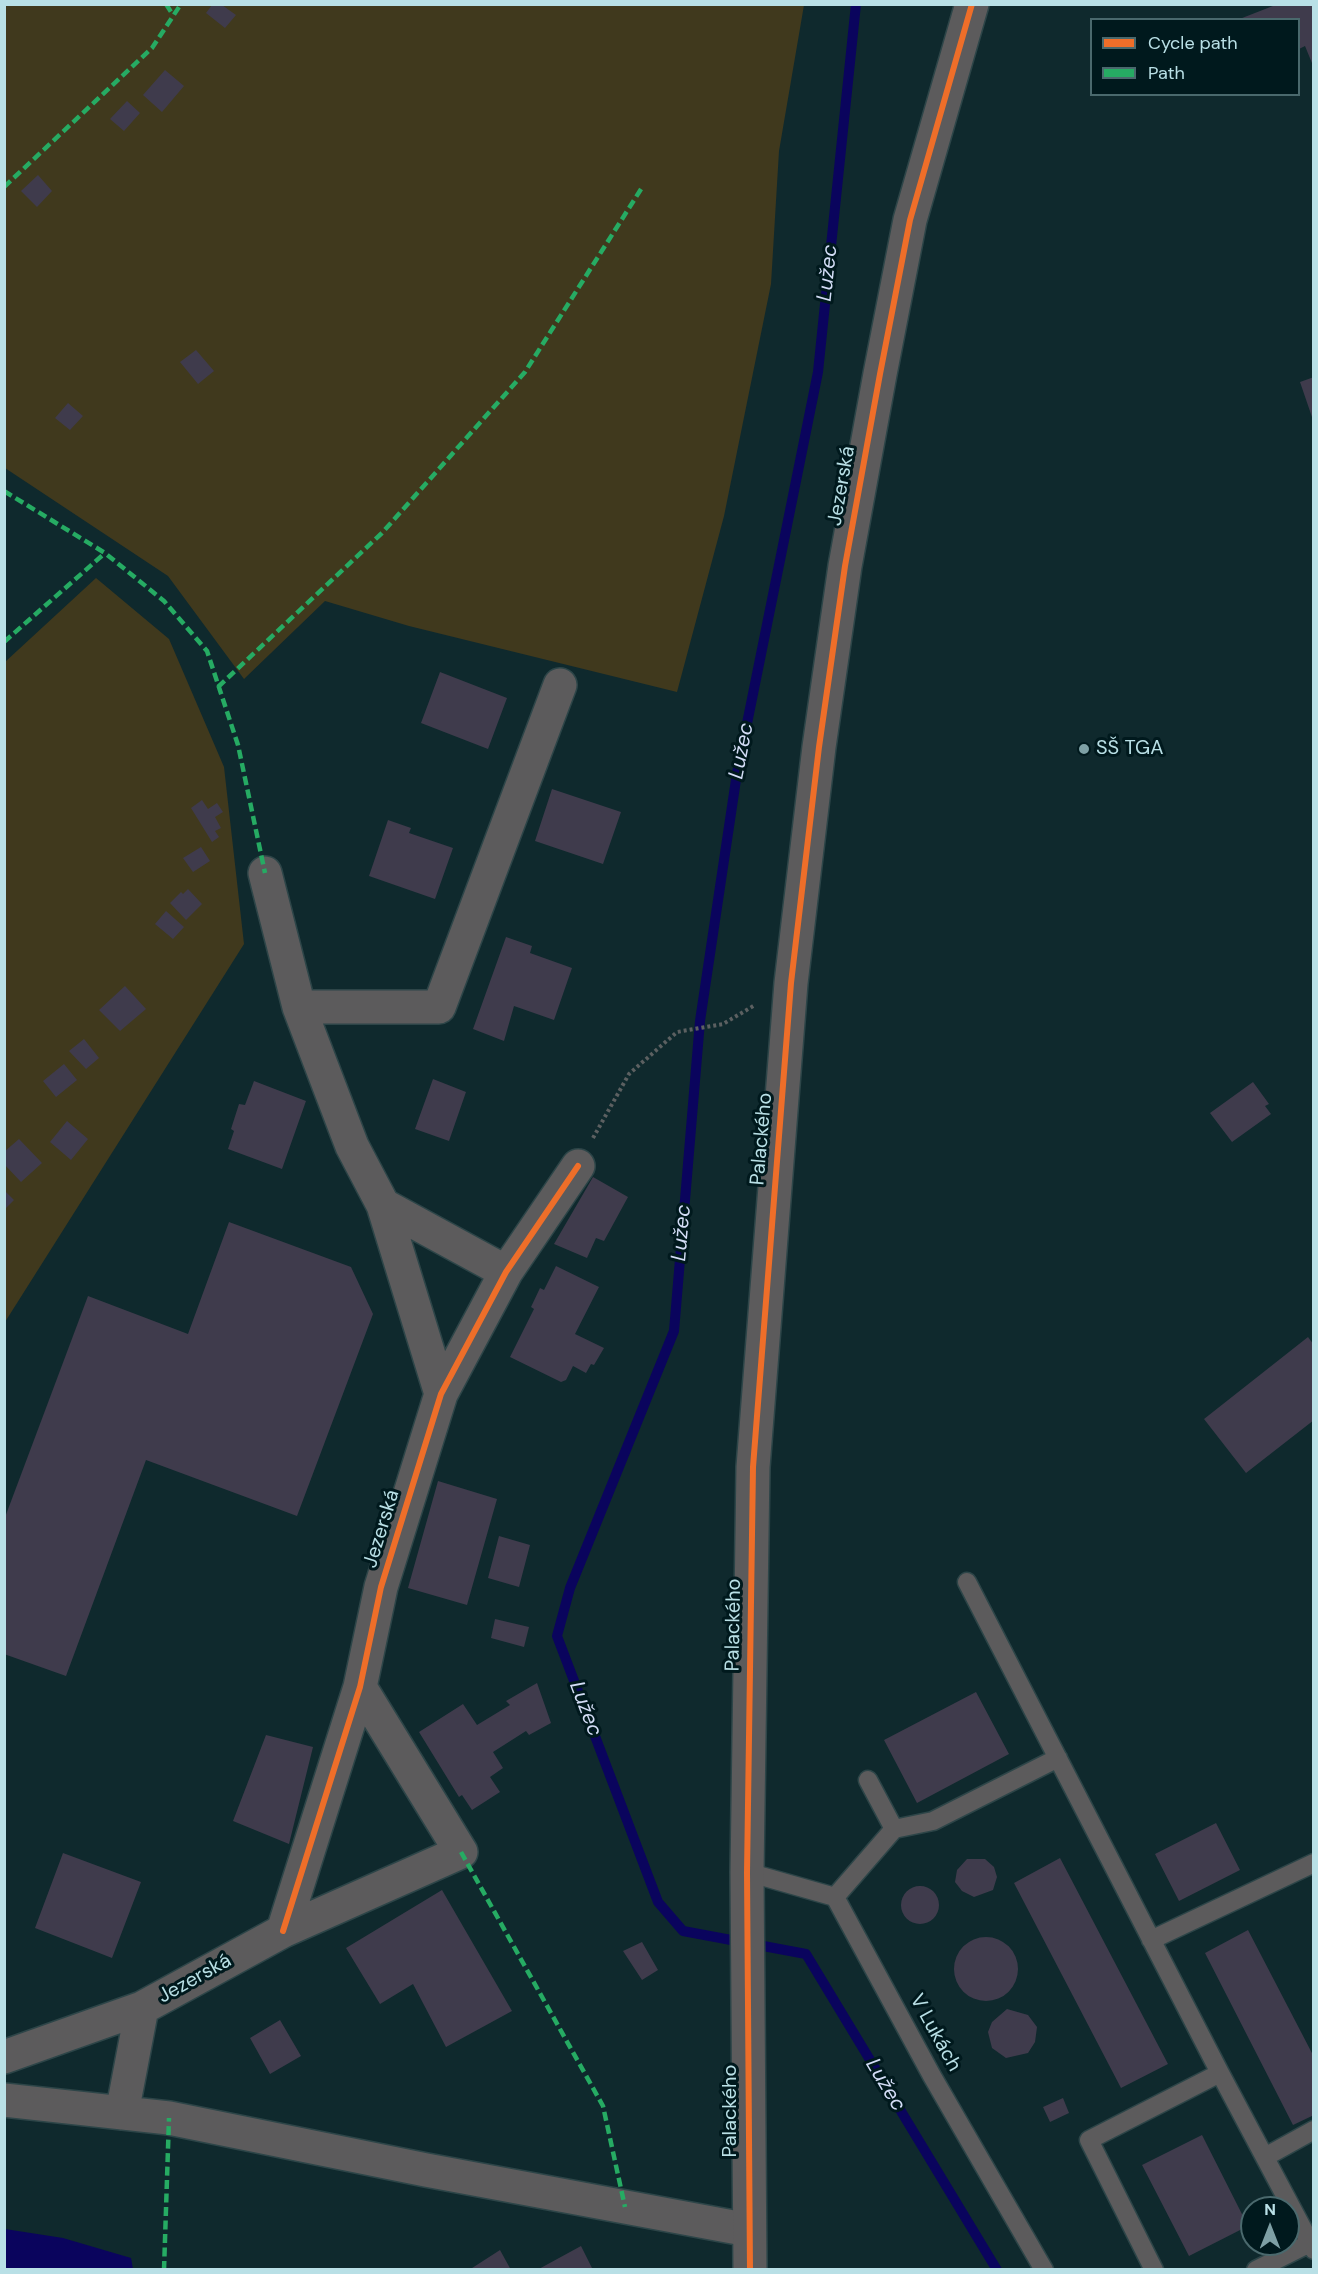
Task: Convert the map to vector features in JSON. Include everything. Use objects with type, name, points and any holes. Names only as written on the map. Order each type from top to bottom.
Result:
[{"type":"street","name":"Jezerská","points":[[791,983],[819,747],[843,577],[876,397],[910,220],[972,4]]},
{"type":"street","points":[[299,1007],[439,1007],[560,685]]},
{"type":"street","points":[[265,873],[299,1007],[352,1146],[383,1205],[441,1394]]},
{"type":"street","name":"Palackého","points":[[750,2270],[747,1872],[753,1467],[791,983]]},
{"type":"street","name":"Jezerská","points":[[4,2057],[142,2008],[283,1930],[360,1687],[381,1587],[441,1394],[506,1272],[578,1166]]},
{"type":"street","points":[[383,1205],[506,1272]]},
{"type":"street","points":[[283,1930],[461,1852],[360,1687]]},
{"type":"street","points":[[122,2113],[142,2008]]},
{"type":"street","points":[[4,2100],[169,2118],[426,2170],[748,2230]]},
{"type":"lane","points":[[967,1582],[1220,2073],[1312,2246],[1256,2270]]},
{"type":"lane","points":[[747,1872],[835,1897],[894,1829],[933,1821],[1058,1758]]},
{"type":"lane","points":[[867,1780],[894,1829]]},
{"type":"lane","points":[[1151,1940],[1314,1863]]},
{"type":"lane","name":"V Lukách","points":[[835,1897],[932,2076],[1044,2270]]},
{"type":"lane","points":[[1154,2270],[1089,2140],[1220,2073]]},
{"type":"lane","points":[[1265,2157],[1314,2130]]},
{"type":"path","points":[[578,1166],[629,1074],[677,1032],[723,1024]]},
{"type":"shaded area","points":[[4,5],[804,5],[779,151],[771,284],[724,516],[677,692],[409,626],[325,601],[244,679],[168,576],[5,468]]},
{"type":"shaded area","points":[[96,578],[169,639],[224,767],[244,944],[5,1322],[5,662]]},
{"type":"shaded area","points":[[5,2229],[63,2238],[131,2258],[133,2269],[5,2269]]},
{"type":"building","points":[[1278,4],[1314,4],[1314,68],[1305,46],[1300,48],[1300,18],[1242,18]]},
{"type":"building","points":[[212,5],[222,5],[236,15],[225,28],[206,13]]},
{"type":"building","points":[[165,70],[184,86],[162,112],[143,95]]},
{"type":"building","points":[[127,101],[140,113],[124,131],[110,119]]},
{"type":"building","points":[[38,175],[52,191],[37,207],[21,191]]},
{"type":"building","points":[[196,350],[214,371],[198,384],[180,362]]},
{"type":"building","points":[[1314,377],[1314,420],[1313,420],[1300,382]]},
{"type":"building","points":[[68,403],[83,416],[70,430],[55,418]]},
{"type":"building","points":[[440,672],[507,698],[488,749],[421,723]]},
{"type":"building","points":[[552,789],[621,812],[603,864],[535,841]]},
{"type":"building","points":[[202,800],[208,809],[217,803],[223,812],[215,817],[221,828],[215,831],[219,837],[212,842],[191,808]]},
{"type":"building","points":[[388,820],[411,828],[409,833],[453,848],[435,899],[369,876]]},
{"type":"building","points":[[201,847],[210,861],[193,872],[183,858]]},
{"type":"building","points":[[188,889],[202,904],[186,920],[170,903],[181,892],[183,894]]},
{"type":"building","points":[[166,911],[184,927],[173,939],[155,924]]},
{"type":"building","points":[[506,937],[532,946],[530,953],[572,968],[554,1020],[514,1006],[504,1041],[473,1029]]},
{"type":"building","points":[[125,986],[146,1009],[120,1031],[99,1010]]},
{"type":"building","points":[[84,1039],[99,1058],[86,1069],[69,1051]]},
{"type":"building","points":[[64,1064],[77,1080],[56,1097],[43,1081]]},
{"type":"building","points":[[433,1079],[466,1092],[449,1141],[415,1129]]},
{"type":"building","points":[[254,1081],[306,1101],[282,1169],[228,1149],[234,1131],[231,1129],[239,1104],[245,1105]]},
{"type":"building","points":[[1253,1082],[1269,1104],[1265,1106],[1271,1114],[1232,1142],[1210,1113]]},
{"type":"building","points":[[67,1121],[88,1139],[71,1160],[50,1142]]},
{"type":"building","points":[[19,1139],[42,1163],[21,1182],[4,1164],[4,1152]]},
{"type":"building","points":[[593,1177],[628,1197],[604,1241],[596,1238],[587,1258],[554,1244]]},
{"type":"building","points":[[4,1190],[14,1200],[4,1210]]},
{"type":"building","points":[[229,1222],[351,1267],[373,1314],[297,1516],[146,1460],[66,1676],[4,1654],[4,1520],[88,1296],[188,1334]]},
{"type":"building","points":[[556,1266],[599,1287],[575,1334],[604,1348],[594,1365],[591,1364],[586,1373],[573,1366],[566,1380],[561,1382],[510,1357],[534,1309],[531,1307],[540,1288],[544,1290]]},
{"type":"building","points":[[1308,1337],[1314,1345],[1314,1420],[1246,1473],[1204,1419]]},
{"type":"building","points":[[438,1481],[497,1499],[467,1605],[408,1588]]},
{"type":"building","points":[[499,1536],[530,1545],[519,1587],[488,1578]]},
{"type":"building","points":[[495,1619],[529,1627],[524,1647],[491,1638]]},
{"type":"building","points":[[537,1683],[551,1723],[529,1735],[526,1731],[493,1752],[503,1768],[490,1777],[500,1792],[472,1810],[462,1795],[459,1797],[419,1732],[463,1704],[477,1725],[510,1705],[506,1701]]},
{"type":"building","points":[[976,1692],[1009,1754],[917,1803],[884,1740]]},
{"type":"building","points":[[266,1735],[313,1747],[289,1844],[233,1821]]},
{"type":"building","points":[[1216,1823],[1240,1870],[1179,1901],[1155,1854]]},
{"type":"building","points":[[63,1853],[141,1882],[112,1958],[35,1928]]},
{"type":"building","points":[[1060,1858],[1168,2064],[1121,2088],[1014,1883]]},
{"type":"building","points":[[967,1859],[985,1859],[994,1867],[997,1877],[993,1890],[974,1897],[962,1891],[955,1882],[957,1870]]},
{"type":"building","points":[[920,1886],[934,1891],[939,1905],[934,1919],[920,1924],[906,1919],[901,1905],[906,1891]]},
{"type":"building","points":[[442,1890],[512,2011],[446,2047],[413,1984],[380,2004],[346,1948]]},
{"type":"building","points":[[1248,1930],[1314,2057],[1314,2115],[1293,2125],[1205,1953]]},
{"type":"building","points":[[986,1937],[1004,1943],[1012,1951],[1018,1969],[1012,1987],[1004,1995],[986,2001],[968,1995],[960,1987],[954,1969],[960,1951],[968,1943]]},
{"type":"building","points":[[642,1942],[658,1970],[642,1980],[623,1951]]},
{"type":"building","points":[[1007,2009],[1028,2015],[1037,2027],[1035,2042],[1028,2053],[1006,2058],[992,2048],[988,2032],[992,2022]]},
{"type":"building","points":[[280,2020],[301,2056],[270,2074],[250,2038]]},
{"type":"building","points":[[1063,2098],[1069,2113],[1050,2122],[1043,2107]]},
{"type":"building","points":[[1202,2135],[1240,2210],[1240,2230],[1189,2256],[1142,2165]]},
{"type":"building","points":[[581,2246],[593,2270],[537,2270]]},
{"type":"building","points":[[500,2250],[511,2270],[469,2270]]},
{"type":"waterway","name":"Lužec","points":[[856,4],[818,372],[737,773],[700,1021],[674,1331],[570,1588],[557,1636],[658,1902],[683,1931],[806,1954],[997,2270]]},
{"type":"marked path","points":[[166,4],[173,15]]},
{"type":"marked path","points":[[4,187],[152,48],[181,4]]},
{"type":"marked path","points":[[218,687],[382,533],[525,372],[643,186]]},
{"type":"marked path","points":[[4,491],[105,553],[164,601],[207,651],[238,745],[265,873]]},
{"type":"marked path","points":[[4,642],[105,553]]},
{"type":"marked path","points":[[461,1852],[603,2106],[625,2207]]},
{"type":"marked path","points":[[164,2270],[169,2118]]},
{"type":"cycle path","points":[[750,2270],[747,1872],[753,1467],[791,983],[819,747],[845,566],[880,374],[910,220],[972,4]]},
{"type":"cycle path","points":[[283,1931],[360,1687],[381,1587],[441,1394],[506,1272],[578,1166]]},
{"type":"place","name":"SŠ TGA","points":[[1084,749]]}]
